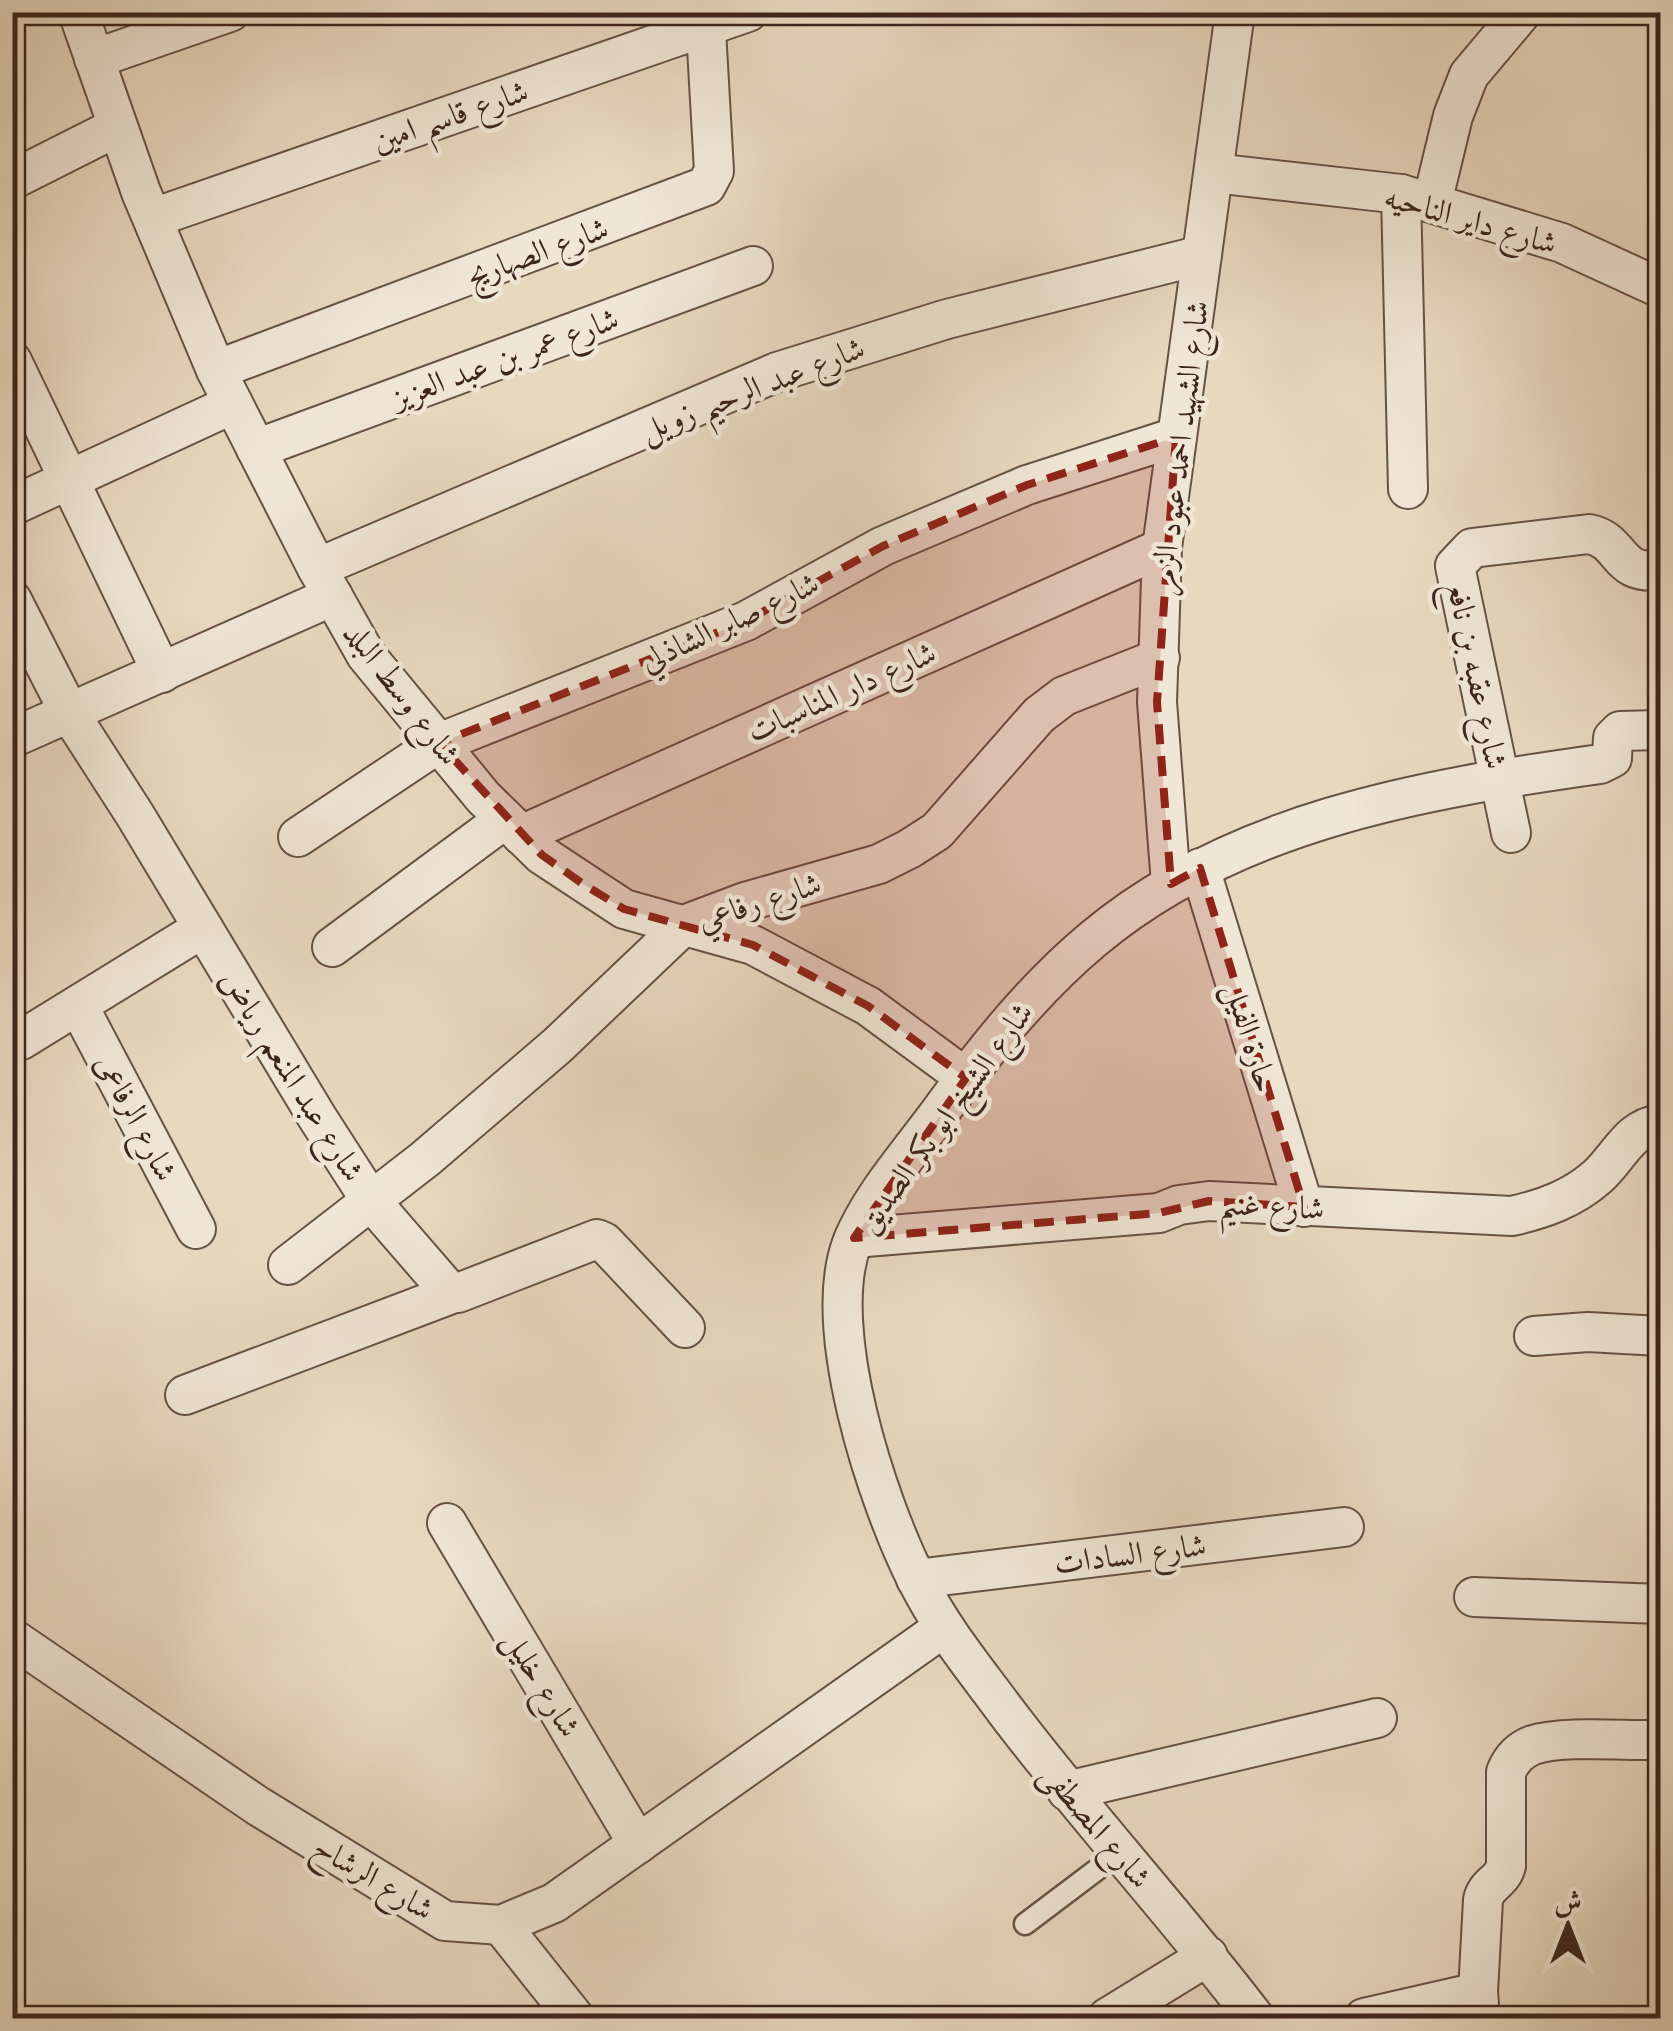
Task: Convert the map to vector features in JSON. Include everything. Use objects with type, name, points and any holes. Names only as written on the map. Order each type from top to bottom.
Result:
[{"type":"street","name":"شارع وسط البلد","points":[[78,12],[117,127],[216,370],[366,655],[542,856],[624,909],[753,946],[868,1006],[966,1078]]},
{"type":"street","points":[[94,59],[230,12]]},
{"type":"street","name":"شارع قاسم امين","points":[[153,218],[705,20],[748,12]]},
{"type":"street","name":"شارع الشهيد احمد عبود الزمر","points":[[1186,876],[1158,742],[1162,548],[1235,12]]},
{"type":"street","points":[[1408,489],[1416,198],[1469,75],[1522,12]]},
{"type":"street","name":"شارع الصهاريج","points":[[216,370],[706,186],[714,171],[705,20]]},
{"type":"street","points":[[12,180],[117,127]]},
{"type":"street","name":"شارع داير الناحيه","points":[[1214,173],[1416,198],[1562,243],[1660,288]]},
{"type":"street","name":"شارع عبد الرحيم زويل","points":[[12,738],[162,673],[325,582],[776,372],[947,319],[1202,256]]},
{"type":"street","name":"شارع عمر بن عبد العزيز","points":[[256,449],[753,266]]},
{"type":"street","points":[[12,361],[162,673]]},
{"type":"street","points":[[12,506],[234,404]]},
{"type":"street","name":"شارع صابر الشاذلي","points":[[298,837],[439,742],[746,621],[883,546],[1027,485],[1176,438]]},
{"type":"street","name":"شارع عقبه بن نافع","points":[[1510,832],[1455,566],[1459,558],[1472,548],[1590,534],[1603,537],[1628,566],[1642,572],[1660,570]]},
{"type":"street","name":"شارع دار المناسبات","points":[[332,947],[513,827],[1162,548]]},
{"type":"street","name":"شارع عبد المنعم رياض","points":[[12,600],[70,714],[371,1201],[454,1294]]},
{"type":"street","name":"شارع رفاعي","points":[[288,1265],[426,1158],[558,1045],[684,925],[745,902],[879,864],[909,849],[937,831],[1039,715],[1064,696],[1160,658]]},
{"type":"street","name":"شارع الشيخ ابو بكر الصديق","points":[[943,1628],[916,1579],[881,1498],[857,1412],[841,1295],[844,1266],[872,1207],[1024,1004],[1093,938],[1186,876],[1294,827],[1499,778],[1607,762],[1615,751],[1615,734],[1660,730]]},
{"type":"street","name":"حارة الفيل","points":[[1186,876],[1304,1207]]},
{"type":"street","points":[[22,1040],[203,928]]},
{"type":"street","name":"شارع الرفاعى","points":[[78,1005],[196,1229]]},
{"type":"street","name":"شارع غنيم","points":[[854,1238],[1160,1213],[1179,1205],[1210,1201],[1512,1216],[1535,1211],[1579,1191],[1606,1168],[1627,1139],[1646,1127],[1660,1124]]},
{"type":"street","points":[[185,1395],[597,1239],[685,1328]]},
{"type":"street","points":[[1534,1336],[1588,1332],[1660,1336]]},
{"type":"street","name":"شارع خليل","points":[[447,1523],[638,1844]]},
{"type":"street","name":"شارع السادات","points":[[916,1579],[1344,1527]]},
{"type":"street","points":[[1474,1597],[1660,1604]]},
{"type":"street","name":"شارع الرشاح","points":[[12,1638],[258,1806],[445,1920],[501,1925],[554,1903],[943,1628]]},
{"type":"street","name":"شارع المصطفى","points":[[943,1628],[1067,1791],[1256,2018]]},
{"type":"street","points":[[1067,1791],[1378,1718]]},
{"type":"street","points":[[1364,2018],[1479,2006],[1484,1894],[1502,1877],[1506,1866],[1506,1772],[1511,1759],[1529,1746],[1550,1742],[1660,1740]]},
{"type":"street","points":[[501,1925],[574,2018]]},
{"type":"street","points":[[1106,2018],[1208,1956]]},
{"type":"lane","points":[[1025,1924],[1119,1853]]},
{"type":"highlighted area","points":[[1176,437],[1157,702],[1171,884],[1200,868],[1304,1207],[1209,1201],[1159,1213],[854,1238],[966,1078],[868,1006],[753,945],[624,909],[583,884],[542,855],[439,743],[746,621],[883,546],[1027,485]]}]
